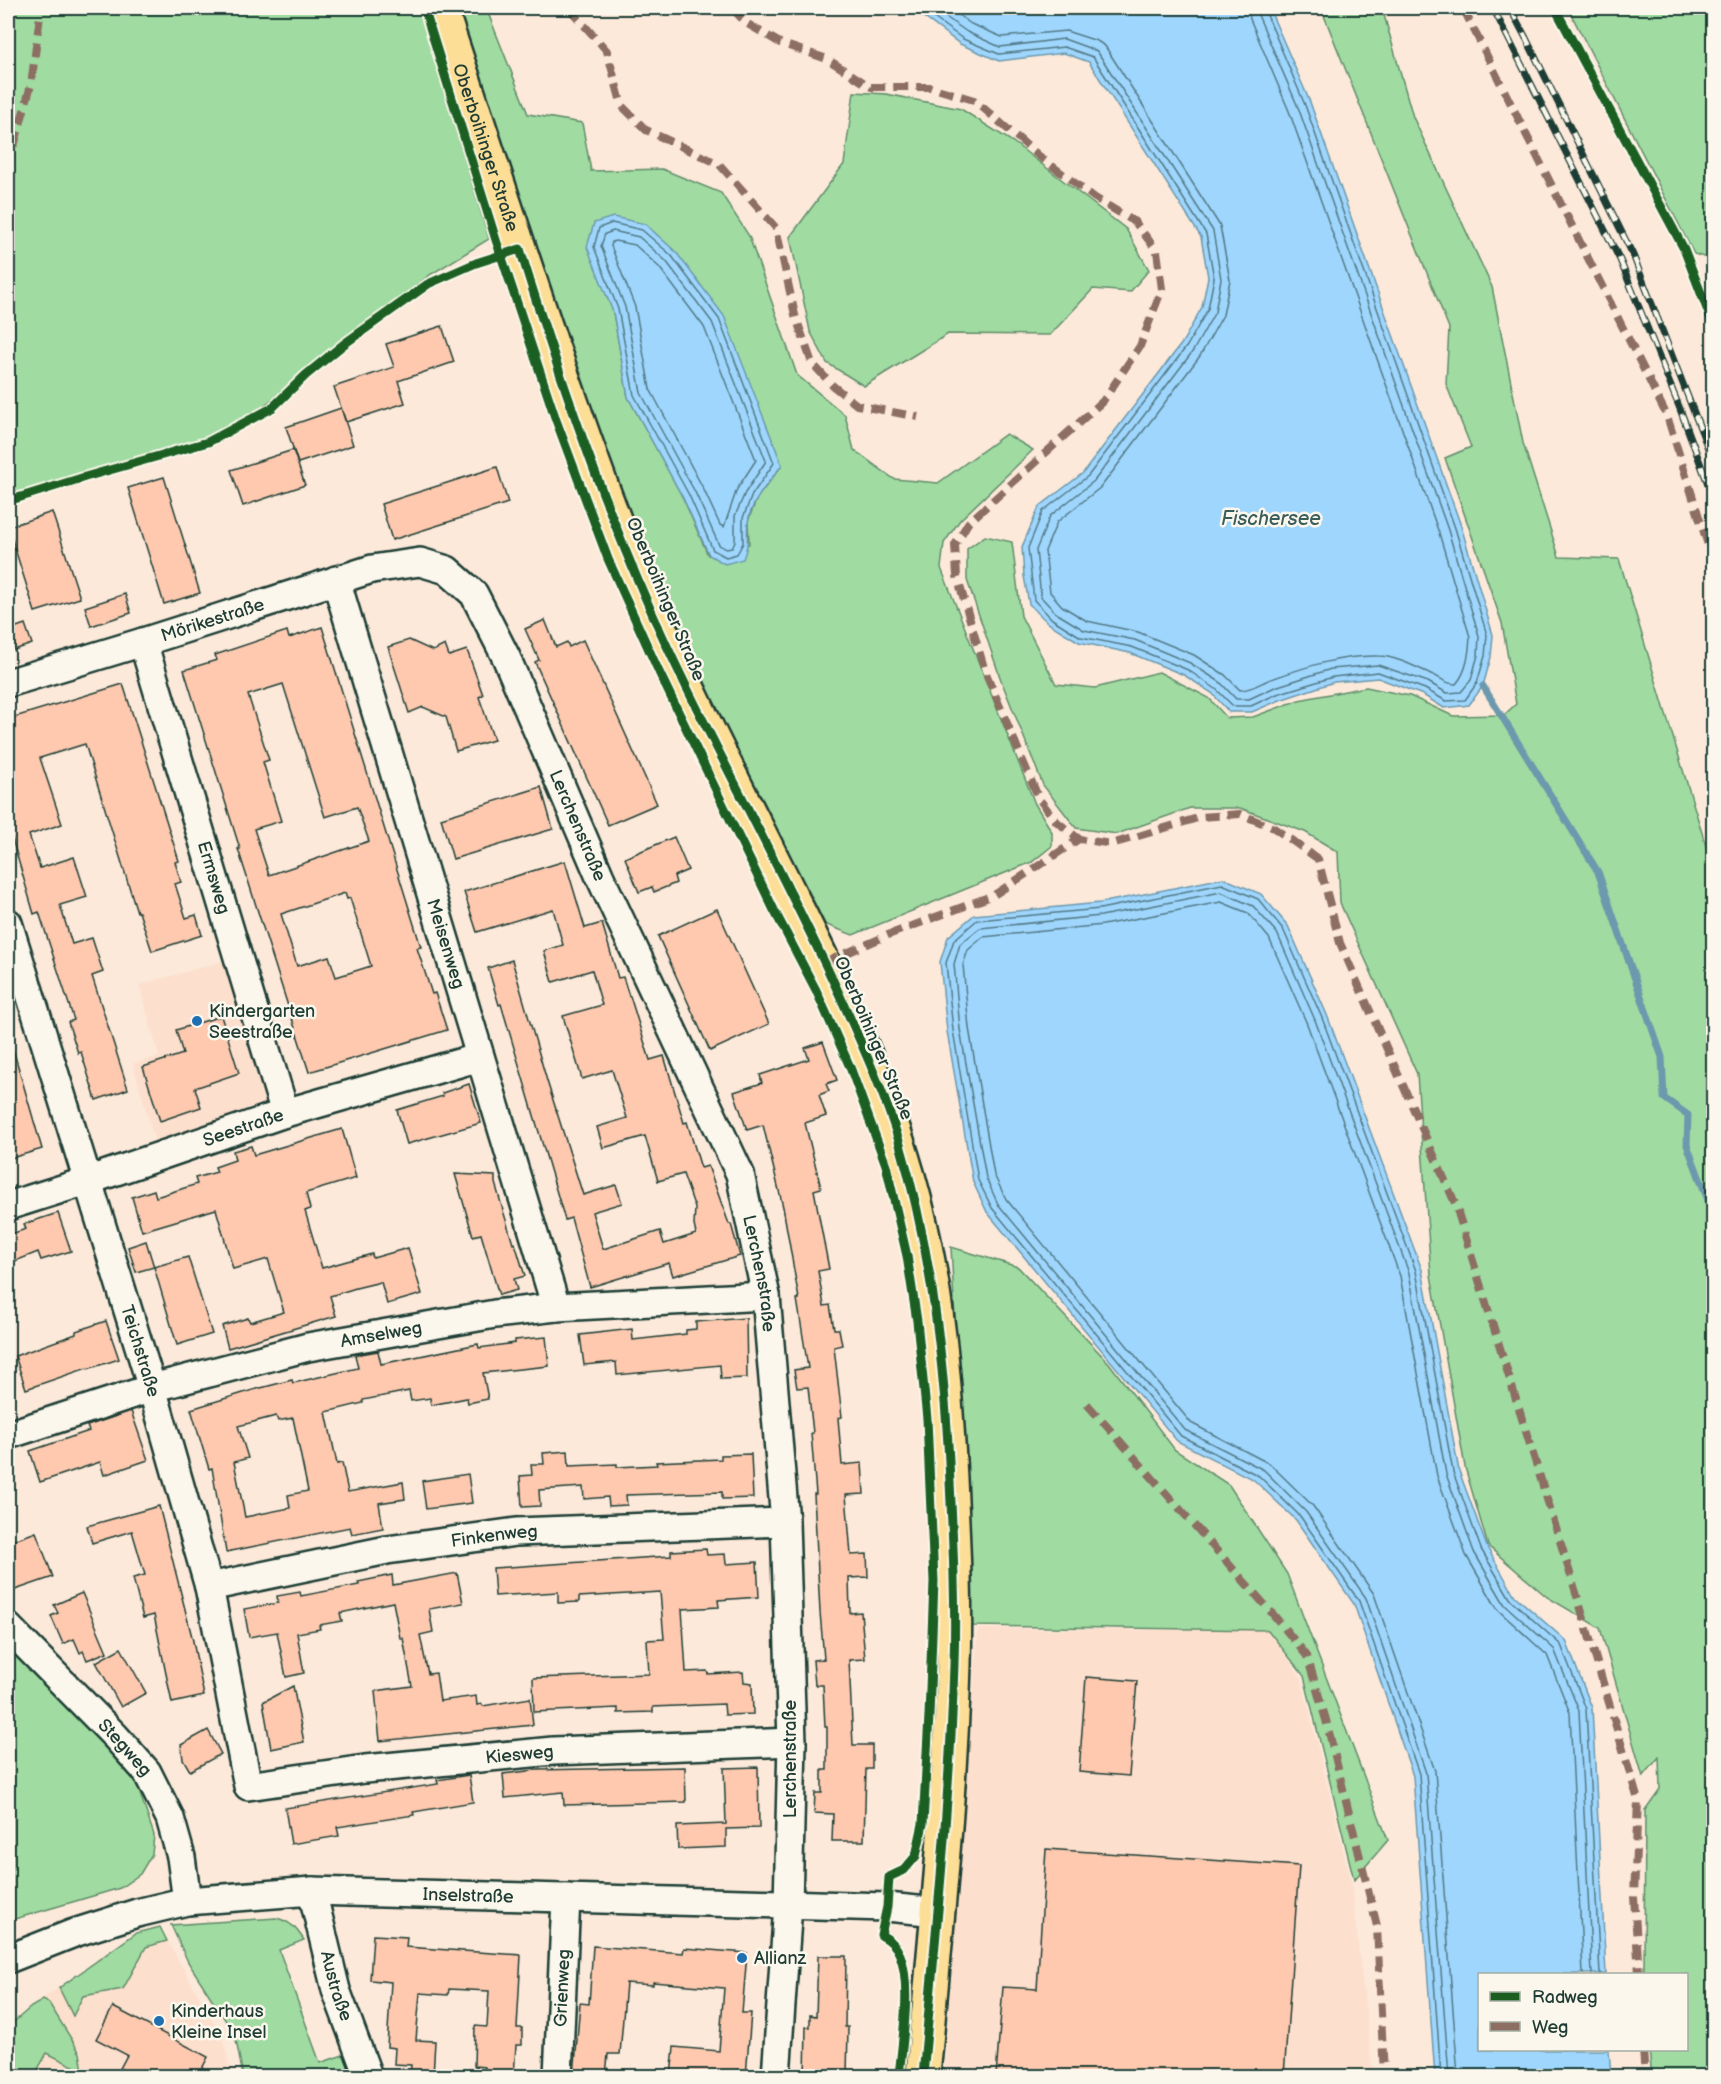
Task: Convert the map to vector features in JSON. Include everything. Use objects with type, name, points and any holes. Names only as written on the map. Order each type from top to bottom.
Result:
[{"type":"main road","name":"Oberboihinger Straße","points":[[440,8],[537,305],[603,492],[642,590],[685,684],[824,963],[872,1067],[898,1139],[924,1240],[947,1417],[954,1573],[954,1664],[948,1771],[923,2076]]},
{"type":"street","name":"Mörikestraße","points":[[8,683],[372,569],[420,562]]},
{"type":"street","name":"Lerchenstraße","points":[[420,562],[447,570],[474,594],[506,657],[600,877],[740,1174],[766,1296],[785,1522],[792,1742],[788,1905],[776,2076]]},
{"type":"street","name":"Meisenweg","points":[[336,580],[556,1307]]},
{"type":"street","name":"Ermsweg","points":[[143,642],[285,1113]]},
{"type":"street","name":"Teichstraße","points":[[8,923],[152,1388],[208,1587],[248,1786]]},
{"type":"street","name":"Seestraße","points":[[8,1206],[285,1113],[480,1057]]},
{"type":"street","name":"Amselweg","points":[[8,1435],[152,1388],[308,1347],[495,1314],[556,1307],[766,1296]]},
{"type":"street","name":"Finkenweg","points":[[208,1587],[387,1550],[516,1532],[785,1522]]},
{"type":"street","name":"Stegweg","points":[[8,1627],[115,1736],[147,1772],[170,1818],[181,1857],[187,1901]]},
{"type":"street","name":"Kiesweg","points":[[248,1786],[365,1769],[553,1751],[792,1742]]},
{"type":"street","name":"Inselstraße","points":[[8,1959],[74,1933],[137,1913],[187,1901],[312,1891],[886,1907],[937,1912]]},
{"type":"street","name":"Austraße","points":[[312,1891],[336,1990],[368,2076]]},
{"type":"street","name":"Grienweg","points":[[558,2076],[566,1898]]},
{"type":"shaded area","name":"Kindergarten Seestraße","points":[[227,960],[270,1109],[155,1142],[133,1064],[159,1056],[139,985]]},
{"type":"shaded area","points":[[978,1629],[1268,1630],[1301,1677],[1351,1882],[1373,2076],[944,2076]]},
{"type":"shaded area","points":[[160,1927],[220,2034],[225,2045],[231,2076],[8,2076],[8,2027],[31,2007],[136,1933]]},
{"type":"green space","points":[[8,8],[419,8],[489,239],[428,276],[252,415],[205,439],[8,498]]},
{"type":"green space","points":[[457,8],[486,8],[528,114],[582,123],[591,171],[662,169],[721,193],[749,236],[797,375],[845,415],[854,450],[894,479],[938,483],[1006,434],[1033,450],[960,520],[944,543],[941,568],[1035,804],[1052,832],[1052,846],[1032,862],[853,935],[819,922],[645,559],[544,285]],"holes":[[[613,312],[782,465],[757,498],[748,521],[749,544],[708,555],[683,498],[628,397]]]},
{"type":"green space","points":[[1321,8],[1382,8],[1413,117],[1492,287],[1523,443],[1559,557],[1619,559],[1713,869],[1713,2076],[1652,2076],[1649,2051],[1688,2051],[1688,1973],[1644,1973],[1645,1810],[1660,1789],[1659,1757],[1643,1777],[1600,1628],[1547,1597],[1488,1546],[1465,1467],[1431,1275],[1417,1074],[1340,903],[1338,852],[1305,832],[1240,808],[1190,808],[1117,834],[1076,828],[1043,785],[1001,680],[967,580],[967,549],[985,536],[1012,542],[1021,616],[1056,684],[1095,688],[1159,672],[1209,698],[1227,718],[1253,717],[1299,700],[1366,687],[1410,696],[1453,716],[1504,715],[1516,704],[1502,623],[1445,458],[1471,447],[1446,384],[1449,328]]},
{"type":"green space","points":[[1568,8],[1713,8],[1713,260],[1694,254]]},
{"type":"green space","points":[[854,92],[886,94],[961,109],[1013,142],[1126,229],[1149,270],[1130,292],[1093,289],[1050,335],[948,334],[864,386],[827,363],[810,331],[790,237],[844,164]]},
{"type":"green space","points":[[951,1247],[1018,1267],[1109,1363],[1175,1450],[1229,1485],[1287,1574],[1388,1840],[1354,1880],[1304,1676],[1268,1630],[972,1626]]},
{"type":"green space","points":[[8,1648],[125,1765],[137,1785],[154,1835],[152,1854],[140,1874],[120,1888],[8,1921]]},
{"type":"green space","points":[[276,1918],[292,1926],[304,1940],[279,1950],[320,2063],[346,2054],[354,2076],[243,2076],[235,2035],[188,1962],[171,1925]]},
{"type":"green space","points":[[160,1927],[167,1941],[146,1947],[123,1989],[83,1996],[73,2016],[59,1988],[136,1933]]},
{"type":"green space","points":[[43,2000],[49,2003],[80,2053],[83,2071],[47,2053],[34,2076],[8,2076],[8,2027]]},
{"type":"water","name":"Fischersee","points":[[902,8],[1269,8],[1310,102],[1461,526],[1493,635],[1491,657],[1483,686],[1469,705],[1444,708],[1423,695],[1378,678],[1334,682],[1252,712],[1229,712],[1212,693],[1184,675],[1130,653],[1079,642],[1048,623],[1029,604],[1022,547],[1039,507],[1083,473],[1182,343],[1202,307],[1208,277],[1201,237],[1089,62],[1064,53],[999,61],[960,44],[914,10]]},
{"type":"water","points":[[613,217],[645,224],[676,252],[724,316],[782,465],[753,506],[748,522],[747,544],[743,559],[725,564],[709,555],[683,498],[628,397],[613,312],[587,247],[594,223]]},
{"type":"water","points":[[1223,878],[1261,894],[1288,926],[1327,1015],[1422,1270],[1459,1471],[1487,1547],[1515,1596],[1566,1641],[1592,1708],[1606,1973],[1478,1973],[1478,2051],[1609,2051],[1611,2076],[1435,2076],[1413,1776],[1354,1604],[1296,1520],[1254,1480],[1177,1441],[987,1212],[973,1182],[947,1031],[940,962],[948,937],[974,915],[1100,903]]},
{"type":"building","points":[[442,326],[454,362],[398,381],[405,403],[346,422],[334,387],[394,367],[386,344]]},
{"type":"building","points":[[341,408],[353,445],[298,463],[286,427]]},
{"type":"building","points":[[293,450],[305,485],[243,506],[231,470]]},
{"type":"building","points":[[497,467],[508,503],[392,540],[381,504]]},
{"type":"building","points":[[164,477],[200,593],[164,604],[128,488]]},
{"type":"building","points":[[52,512],[80,598],[35,612],[8,527]]},
{"type":"building","points":[[125,594],[131,613],[91,626],[85,607]]},
{"type":"building","points":[[545,620],[556,647],[567,642],[569,647],[583,640],[657,804],[608,825],[535,662],[539,660],[525,629]]},
{"type":"building","points":[[25,624],[32,644],[8,652],[8,630]]},
{"type":"building","points":[[322,627],[421,947],[417,948],[447,1030],[309,1072],[184,670],[217,660],[215,655],[287,631],[289,638]],"holes":[[[283,684],[325,817],[357,807],[369,841],[269,875],[254,829],[281,821],[263,762],[269,760],[248,695]],[[345,893],[347,899],[350,898],[371,966],[336,977],[329,956],[297,966],[281,914]]]},
{"type":"building","points":[[409,640],[433,651],[445,645],[449,656],[467,650],[483,695],[479,697],[494,740],[456,751],[446,717],[423,707],[409,713],[388,647]]},
{"type":"building","points":[[123,684],[179,861],[175,862],[181,882],[175,884],[186,918],[196,915],[202,935],[152,951],[139,912],[137,912],[85,744],[40,758],[62,824],[29,835],[40,868],[74,857],[87,897],[60,905],[72,944],[92,938],[103,972],[92,976],[128,1089],[96,1100],[81,1052],[78,1053],[68,1022],[74,1020],[39,912],[34,914],[8,825],[8,719]]},
{"type":"building","points":[[541,787],[553,829],[453,859],[441,818]]},
{"type":"building","points":[[674,837],[688,870],[674,876],[676,883],[654,892],[652,887],[639,892],[625,858]]},
{"type":"building","points":[[565,861],[585,928],[602,923],[618,978],[623,977],[650,1060],[664,1056],[684,1123],[687,1122],[701,1168],[708,1166],[729,1224],[731,1224],[740,1256],[673,1276],[669,1263],[590,1287],[571,1218],[565,1220],[501,1004],[499,1005],[488,968],[512,960],[583,1195],[616,1185],[622,1203],[592,1212],[603,1249],[660,1231],[664,1244],[696,1234],[695,1208],[683,1174],[658,1181],[645,1136],[603,1148],[597,1127],[627,1118],[612,1070],[582,1079],[563,1016],[602,1005],[592,970],[553,982],[544,951],[563,945],[553,909],[477,932],[464,892]]},
{"type":"building","points":[[717,909],[769,1024],[710,1051],[658,936]]},
{"type":"building","points":[[221,1016],[239,1073],[195,1088],[201,1107],[160,1121],[143,1067],[183,1054],[176,1030]]},
{"type":"building","points":[[823,1042],[837,1080],[826,1084],[829,1091],[819,1095],[826,1116],[805,1123],[821,1188],[814,1190],[829,1269],[818,1271],[824,1306],[830,1305],[834,1329],[839,1329],[842,1345],[834,1347],[842,1417],[838,1418],[842,1465],[862,1463],[864,1494],[846,1495],[851,1555],[867,1554],[868,1577],[849,1578],[850,1613],[861,1612],[865,1659],[849,1660],[853,1745],[872,1745],[872,1769],[866,1769],[864,1841],[832,1841],[833,1814],[814,1813],[815,1793],[822,1793],[822,1770],[827,1770],[827,1727],[825,1727],[823,1685],[815,1685],[813,1660],[824,1659],[811,1433],[813,1433],[808,1387],[797,1388],[794,1370],[808,1368],[783,1207],[763,1125],[747,1130],[734,1092],[762,1083],[760,1075],[809,1059],[805,1048]]},
{"type":"building","points":[[13,1049],[42,1149],[8,1159],[8,1050]]},
{"type":"building","points":[[469,1084],[481,1123],[407,1144],[397,1110],[443,1096],[442,1093]]},
{"type":"building","points":[[342,1129],[356,1178],[306,1193],[310,1209],[305,1211],[322,1268],[372,1254],[373,1258],[408,1248],[422,1294],[387,1304],[381,1282],[356,1288],[330,1296],[336,1316],[228,1348],[222,1326],[248,1318],[250,1322],[284,1312],[268,1259],[233,1269],[216,1209],[142,1231],[132,1197],[154,1190],[156,1197],[197,1184],[195,1178],[217,1172],[215,1167],[235,1160],[233,1151],[251,1146],[254,1155]]},
{"type":"building","points":[[455,1174],[495,1176],[513,1244],[515,1243],[525,1276],[514,1279],[517,1290],[499,1295],[481,1234],[473,1236]]},
{"type":"building","points":[[58,1213],[71,1251],[41,1260],[38,1252],[8,1264],[8,1235],[26,1229],[24,1224]]},
{"type":"building","points":[[146,1241],[154,1267],[136,1272],[128,1247]]},
{"type":"building","points":[[188,1257],[212,1334],[177,1345],[154,1267]]},
{"type":"building","points":[[746,1318],[747,1378],[721,1379],[720,1365],[617,1375],[616,1362],[584,1365],[580,1335],[632,1329],[633,1340],[686,1334],[686,1330],[696,1329],[696,1322]]},
{"type":"building","points":[[106,1321],[119,1359],[26,1389],[15,1356]]},
{"type":"building","points":[[546,1337],[549,1366],[483,1373],[488,1399],[468,1403],[467,1398],[431,1405],[430,1398],[411,1401],[409,1391],[363,1400],[363,1403],[326,1412],[337,1464],[342,1463],[348,1492],[403,1482],[405,1499],[379,1503],[383,1528],[352,1534],[350,1527],[226,1552],[212,1468],[209,1469],[191,1409],[292,1380],[293,1383],[358,1368],[355,1355],[378,1351],[381,1364],[478,1344],[479,1348],[515,1343],[515,1340]],"holes":[[[276,1416],[278,1421],[293,1418],[308,1491],[288,1495],[290,1508],[245,1517],[234,1462],[248,1458],[238,1426]]]},
{"type":"building","points":[[131,1411],[148,1460],[104,1475],[100,1462],[40,1482],[30,1451],[89,1431],[87,1426]]},
{"type":"building","points":[[568,1451],[569,1466],[617,1464],[617,1467],[657,1465],[656,1462],[721,1459],[721,1455],[751,1454],[753,1498],[722,1499],[722,1492],[626,1495],[627,1505],[609,1506],[608,1497],[584,1499],[583,1487],[539,1490],[540,1506],[522,1507],[520,1476],[532,1475],[531,1464],[544,1464],[543,1453]]},
{"type":"building","points":[[468,1474],[472,1503],[426,1509],[422,1481]]},
{"type":"building","points":[[159,1506],[193,1641],[204,1696],[172,1703],[154,1615],[143,1618],[133,1578],[145,1575],[132,1531],[92,1543],[87,1526]]},
{"type":"building","points":[[36,1532],[53,1577],[12,1591],[8,1579],[8,1555],[13,1553],[9,1542]]},
{"type":"building","points":[[706,1549],[707,1555],[725,1554],[726,1564],[757,1562],[759,1597],[718,1600],[719,1607],[682,1609],[686,1672],[707,1671],[708,1674],[743,1672],[744,1682],[752,1683],[753,1714],[725,1715],[724,1704],[653,1707],[653,1712],[618,1713],[618,1708],[534,1712],[533,1678],[649,1674],[647,1640],[664,1639],[660,1592],[579,1597],[579,1602],[558,1603],[558,1592],[495,1596],[493,1568],[671,1556],[671,1551]]},
{"type":"building","points":[[457,1573],[463,1603],[429,1609],[433,1632],[420,1635],[428,1674],[436,1673],[440,1701],[476,1696],[477,1705],[482,1704],[483,1706],[530,1698],[533,1725],[380,1741],[375,1691],[412,1686],[403,1638],[400,1638],[393,1602],[340,1613],[342,1621],[319,1625],[320,1629],[297,1633],[304,1673],[286,1677],[277,1632],[249,1637],[244,1609],[278,1603],[277,1596],[300,1592],[301,1596],[359,1585],[358,1582],[392,1575],[393,1585]]},
{"type":"building","points":[[82,1593],[107,1652],[87,1660],[83,1651],[80,1653],[74,1639],[63,1644],[51,1616],[58,1613],[54,1605]]},
{"type":"building","points":[[121,1648],[146,1693],[121,1707],[96,1662]]},
{"type":"building","points":[[1086,1677],[1137,1681],[1129,1776],[1079,1772]]},
{"type":"building","points":[[293,1686],[304,1742],[271,1749],[263,1702]]},
{"type":"building","points":[[208,1730],[221,1754],[190,1771],[183,1759],[181,1745]]},
{"type":"building","points":[[685,1767],[686,1802],[564,1805],[563,1792],[505,1798],[503,1774],[536,1770]]},
{"type":"building","points":[[758,1767],[759,1828],[726,1829],[726,1847],[678,1849],[677,1826],[726,1824],[724,1768]]},
{"type":"building","points":[[469,1775],[473,1802],[413,1812],[414,1815],[337,1827],[339,1836],[291,1844],[285,1808],[438,1784],[437,1780]]},
{"type":"building","points":[[1046,1849],[1299,1866],[1284,2076],[996,2076],[1003,1987],[1037,1989]]},
{"type":"building","points":[[373,1935],[407,1937],[406,1947],[521,1955],[517,2028],[522,2028],[522,2045],[516,2045],[514,2076],[485,2076],[485,2067],[474,2066],[475,2026],[487,2027],[489,1991],[449,1989],[448,1995],[420,1993],[416,2040],[435,2041],[433,2076],[410,2076],[411,2065],[394,2064],[395,2048],[387,2047],[391,1982],[370,1980]]},
{"type":"building","points":[[593,1946],[683,1953],[684,1948],[747,1953],[742,2013],[751,2013],[746,2076],[671,2076],[674,2047],[719,2051],[724,1988],[653,1982],[653,1985],[626,1983],[620,2054],[608,2054],[606,2076],[574,2076],[580,2003],[589,2004]]},
{"type":"building","points":[[818,1956],[846,1956],[847,2076],[805,2075],[806,2027],[810,2027],[810,2015],[816,2016]]},
{"type":"building","points":[[113,2007],[208,2057],[198,2076],[116,2076],[127,2055],[96,2039]]},
{"type":"waterway","points":[[1483,686],[1598,872],[1662,1057],[1664,1098],[1688,1115],[1687,1145],[1714,1216]]},
{"type":"railway","points":[[1493,8],[1620,260],[1714,500]]},
{"type":"railway","points":[[1510,8],[1633,255],[1714,464]]},
{"type":"marked path","points":[[8,168],[31,85],[41,8]]},
{"type":"marked path","points":[[569,8],[607,51],[622,106],[646,130],[719,164],[776,228],[795,315],[812,363],[833,386],[857,405],[918,417]]},
{"type":"marked path","points":[[732,8],[746,23],[780,43],[827,59],[871,87],[930,87],[974,100],[1039,156],[1095,198],[1135,222],[1157,251],[1162,289],[1140,346],[1103,401],[968,523],[955,545],[957,576],[985,671],[1039,799],[1056,821],[1079,839]]},
{"type":"marked path","points":[[1463,8],[1667,416],[1714,564]]},
{"type":"marked path","points":[[824,963],[888,935],[994,895],[1079,839],[1112,844],[1201,817],[1240,814],[1274,828],[1318,859],[1340,943],[1455,1203],[1638,1800],[1634,1897],[1639,1973]]},
{"type":"marked path","points":[[1087,1404],[1272,1613],[1307,1656],[1326,1720],[1377,1926],[1384,2076]]},
{"type":"marked path","points":[[1643,2051],[1645,2076]]},
{"type":"cycle path","points":[[424,8],[496,240],[556,420],[608,559],[659,672],[774,910],[816,990],[850,1067],[886,1165],[907,1256],[917,1321],[927,1419],[934,1581],[923,1824],[916,1856],[904,1870],[889,1877],[887,1907],[881,1935],[897,1948],[904,1967],[906,1998],[899,2076]]},
{"type":"cycle path","points":[[1555,8],[1684,249],[1714,327]]},
{"type":"cycle path","points":[[8,501],[208,442],[272,408],[306,375],[344,344],[428,284],[476,263],[520,249],[575,416],[638,581],[687,688],[804,920],[865,1051],[899,1141],[920,1225],[935,1310],[945,1396],[955,1619],[946,1819],[923,2076]]},
{"type":"place","name":"Kindergarten Seestraße","points":[[197,1021]]},
{"type":"place","name":"Allianz","points":[[742,1958]]},
{"type":"place","name":"Kinderhaus Kleine Insel","points":[[159,2021]]}]
